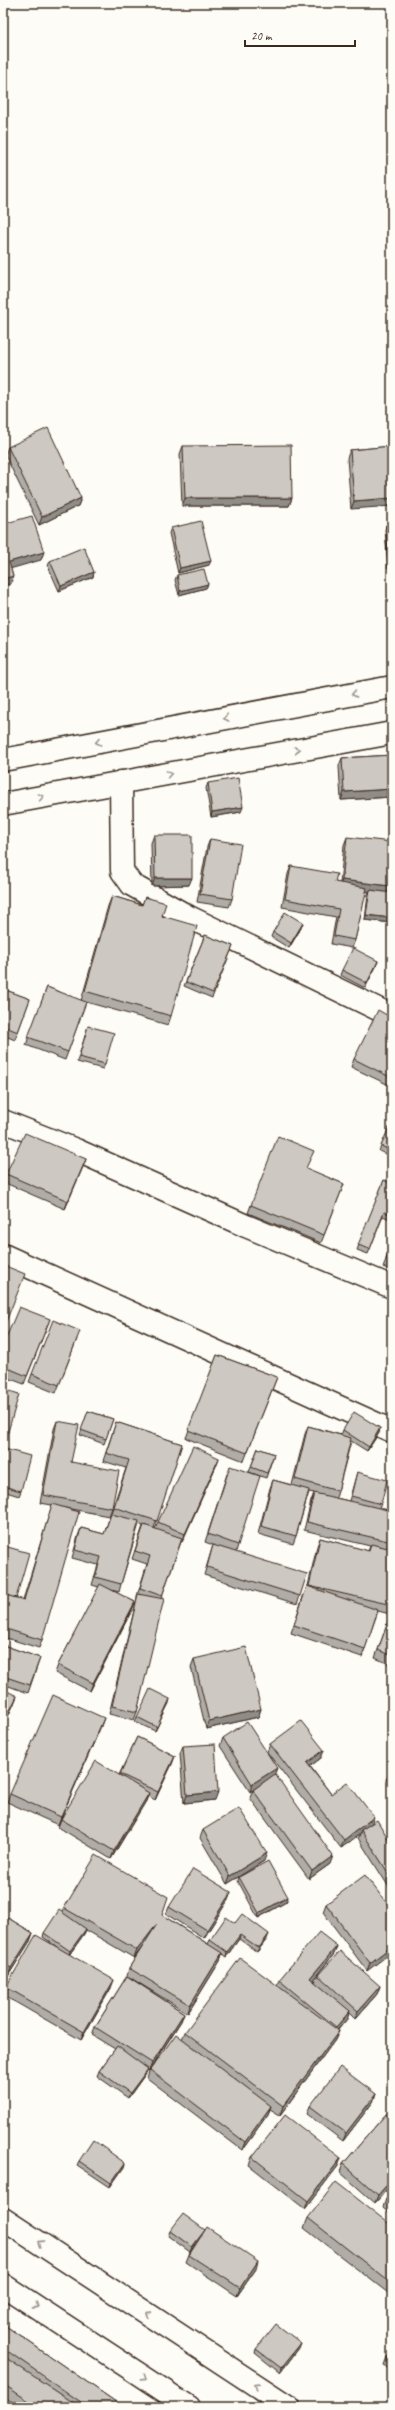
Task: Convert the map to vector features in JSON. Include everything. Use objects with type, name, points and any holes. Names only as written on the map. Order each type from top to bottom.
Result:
[{"type":"street","points":[[3,760],[392,687]]},
{"type":"street","points":[[3,804],[392,733]]},
{"type":"street","points":[[121,782],[122,871],[132,885],[189,916],[392,1016]]},
{"type":"street","points":[[3,1121],[76,1150],[246,1226],[392,1286]]},
{"type":"street","points":[[3,1255],[392,1431]]},
{"type":"street","points":[[3,2219],[289,2407]]},
{"type":"street","points":[[3,2285],[189,2407]]},
{"type":"building","points":[[48,428],[81,498],[42,517],[8,447]]},
{"type":"building","points":[[291,445],[292,498],[185,498],[183,446]]},
{"type":"building","points":[[392,446],[392,498],[354,501],[350,450]]},
{"type":"building","points":[[32,516],[44,552],[9,562],[13,576],[3,579],[3,524]]},
{"type":"building","points":[[201,521],[211,561],[180,568],[171,528]]},
{"type":"building","points":[[386,525],[392,525],[392,563],[389,563]]},
{"type":"building","points":[[84,547],[94,572],[61,586],[50,561]]},
{"type":"building","points":[[204,569],[208,584],[180,591],[177,575]]},
{"type":"building","points":[[392,755],[392,789],[344,792],[342,758]]},
{"type":"building","points":[[238,778],[243,807],[212,812],[208,783]]},
{"type":"building","points":[[154,835],[192,835],[192,878],[155,878]]},
{"type":"building","points":[[347,837],[392,842],[390,886],[342,880]]},
{"type":"building","points":[[210,839],[241,844],[232,899],[200,894]]},
{"type":"building","points":[[291,866],[337,874],[335,882],[367,888],[355,940],[334,936],[339,909],[285,899]]},
{"type":"building","points":[[370,890],[392,893],[392,918],[366,915]]},
{"type":"building","points":[[112,896],[142,905],[145,897],[166,903],[162,916],[197,926],[171,1016],[85,991]]},
{"type":"building","points":[[285,912],[303,923],[291,943],[273,932]]},
{"type":"building","points":[[205,935],[233,946],[213,993],[186,982]]},
{"type":"building","points":[[353,948],[378,961],[367,983],[342,970]]},
{"type":"building","points":[[47,987],[86,1002],[68,1052],[28,1037]]},
{"type":"building","points":[[3,989],[30,999],[18,1032],[3,1026]]},
{"type":"building","points":[[378,1010],[392,1018],[392,1078],[354,1059]]},
{"type":"building","points":[[88,1026],[114,1033],[105,1064],[79,1057]]},
{"type":"building","points":[[392,1121],[392,1151],[381,1146]]},
{"type":"building","points":[[25,1133],[86,1159],[68,1201],[6,1174]]},
{"type":"building","points":[[278,1136],[314,1151],[306,1168],[344,1184],[324,1235],[251,1205]]},
{"type":"building","points":[[384,1180],[392,1184],[392,1215],[384,1212],[370,1249],[358,1245]]},
{"type":"building","points":[[392,1244],[392,1262],[386,1259]]},
{"type":"building","points":[[3,1265],[25,1274],[3,1329]]},
{"type":"building","points":[[19,1307],[50,1319],[27,1376],[3,1366],[3,1336],[6,1338]]},
{"type":"building","points":[[53,1320],[80,1331],[59,1385],[32,1374]]},
{"type":"building","points":[[217,1355],[277,1377],[247,1453],[188,1430]]},
{"type":"building","points":[[3,1389],[19,1394],[3,1449]]},
{"type":"building","points":[[88,1411],[113,1419],[106,1439],[81,1430]]},
{"type":"building","points":[[354,1412],[380,1428],[369,1447],[343,1430]]},
{"type":"building","points":[[57,1421],[79,1425],[71,1462],[119,1471],[112,1508],[43,1495]]},
{"type":"building","points":[[116,1422],[182,1444],[157,1521],[114,1507],[129,1460],[106,1453]]},
{"type":"building","points":[[308,1426],[351,1438],[338,1491],[295,1479]]},
{"type":"building","points":[[193,1446],[219,1458],[185,1534],[158,1522]]},
{"type":"building","points":[[258,1448],[274,1454],[267,1473],[251,1467]]},
{"type":"building","points":[[5,1449],[30,1456],[21,1491],[3,1486],[3,1457]]},
{"type":"building","points":[[230,1466],[260,1476],[238,1545],[208,1534]]},
{"type":"building","points":[[357,1472],[387,1480],[381,1504],[351,1496]]},
{"type":"building","points":[[273,1480],[309,1490],[296,1536],[261,1526]]},
{"type":"building","points":[[314,1493],[392,1511],[392,1542],[307,1522]]},
{"type":"building","points":[[52,1504],[79,1512],[42,1640],[3,1628],[3,1594],[24,1600]]},
{"type":"building","points":[[111,1514],[139,1521],[121,1584],[95,1577],[101,1557],[75,1550],[81,1528],[104,1534]]},
{"type":"building","points":[[144,1525],[182,1538],[162,1596],[140,1588],[150,1556],[135,1551]]},
{"type":"building","points":[[320,1538],[369,1551],[371,1544],[392,1549],[392,1605],[309,1586]]},
{"type":"building","points":[[213,1545],[307,1574],[300,1596],[207,1567]]},
{"type":"building","points":[[4,1546],[29,1553],[16,1598],[3,1594]]},
{"type":"building","points":[[100,1584],[135,1602],[93,1683],[58,1665]]},
{"type":"building","points":[[307,1586],[378,1610],[365,1649],[294,1625]]},
{"type":"building","points":[[138,1594],[164,1599],[137,1712],[112,1706]]},
{"type":"building","points":[[389,1619],[392,1620],[392,1656],[378,1650]]},
{"type":"building","points":[[3,1645],[40,1658],[30,1685],[3,1676]]},
{"type":"building","points":[[246,1647],[261,1709],[209,1721],[194,1659]]},
{"type":"building","points":[[3,1689],[17,1696],[3,1725]]},
{"type":"building","points":[[150,1689],[170,1699],[157,1727],[137,1717]]},
{"type":"building","points":[[53,1695],[104,1718],[61,1817],[10,1794]]},
{"type":"building","points":[[301,1721],[324,1750],[307,1763],[331,1794],[347,1782],[374,1817],[344,1840],[270,1744]]},
{"type":"building","points":[[247,1722],[277,1768],[252,1784],[223,1738]]},
{"type":"building","points":[[137,1737],[175,1756],[158,1792],[120,1774]]},
{"type":"building","points":[[215,1744],[218,1792],[187,1795],[183,1746]]},
{"type":"building","points":[[96,1761],[149,1793],[114,1851],[61,1819]]},
{"type":"building","points":[[392,1770],[392,1779],[388,1776]]},
{"type":"building","points":[[275,1774],[333,1856],[312,1871],[253,1790]]},
{"type":"building","points":[[239,1808],[267,1853],[230,1876],[203,1830]]},
{"type":"building","points":[[377,1820],[392,1845],[392,1879],[361,1830]]},
{"type":"building","points":[[96,1855],[168,1897],[162,1915],[222,1953],[190,2005],[129,1968],[157,1924],[137,1950],[64,1908]]},
{"type":"building","points":[[268,1861],[288,1897],[259,1913],[239,1877]]},
{"type":"building","points":[[193,1869],[231,1892],[207,1930],[169,1907]]},
{"type":"building","points":[[365,1875],[392,1910],[392,1946],[370,1963],[326,1904]]},
{"type":"building","points":[[59,1910],[86,1929],[70,1951],[44,1933]]},
{"type":"building","points":[[242,1914],[269,1934],[259,1948],[240,1935],[227,1952],[210,1940],[226,1917],[235,1923]]},
{"type":"building","points":[[3,1915],[33,1933],[11,1968],[3,1963]]},
{"type":"building","points":[[319,1932],[337,1946],[310,1978],[350,2011],[336,2027],[279,1980]]},
{"type":"building","points":[[36,1935],[114,1980],[84,2032],[6,1987]]},
{"type":"building","points":[[340,1951],[380,1986],[358,2011],[318,1975]]},
{"type":"building","points":[[240,1958],[339,2031],[283,2106],[185,2032]]},
{"type":"building","points":[[127,1976],[184,2013],[152,2063],[95,2027]]},
{"type":"building","points":[[176,2034],[271,2106],[245,2142],[150,2070]]},
{"type":"building","points":[[117,2046],[148,2069],[130,2093],[99,2071]]},
{"type":"building","points":[[340,2067],[376,2094],[346,2133],[310,2106]]},
{"type":"building","points":[[392,2107],[392,2179],[378,2195],[343,2164]]},
{"type":"building","points":[[285,2115],[341,2158],[308,2201],[252,2157]]},
{"type":"building","points":[[93,2140],[125,2163],[111,2183],[79,2161]]},
{"type":"building","points":[[336,2182],[392,2226],[392,2284],[308,2218]]},
{"type":"building","points":[[392,2193],[392,2205],[386,2199]]},
{"type":"building","points":[[183,2214],[205,2230],[192,2247],[170,2231]]},
{"type":"building","points":[[207,2227],[258,2261],[240,2288],[189,2255]]},
{"type":"building","points":[[3,2324],[123,2407],[88,2407],[3,2348]]},
{"type":"building","points":[[276,2324],[301,2343],[281,2368],[256,2349]]},
{"type":"building","points":[[392,2351],[392,2361],[387,2358]]},
{"type":"building","points":[[3,2356],[80,2407],[38,2407],[3,2384]]}]
